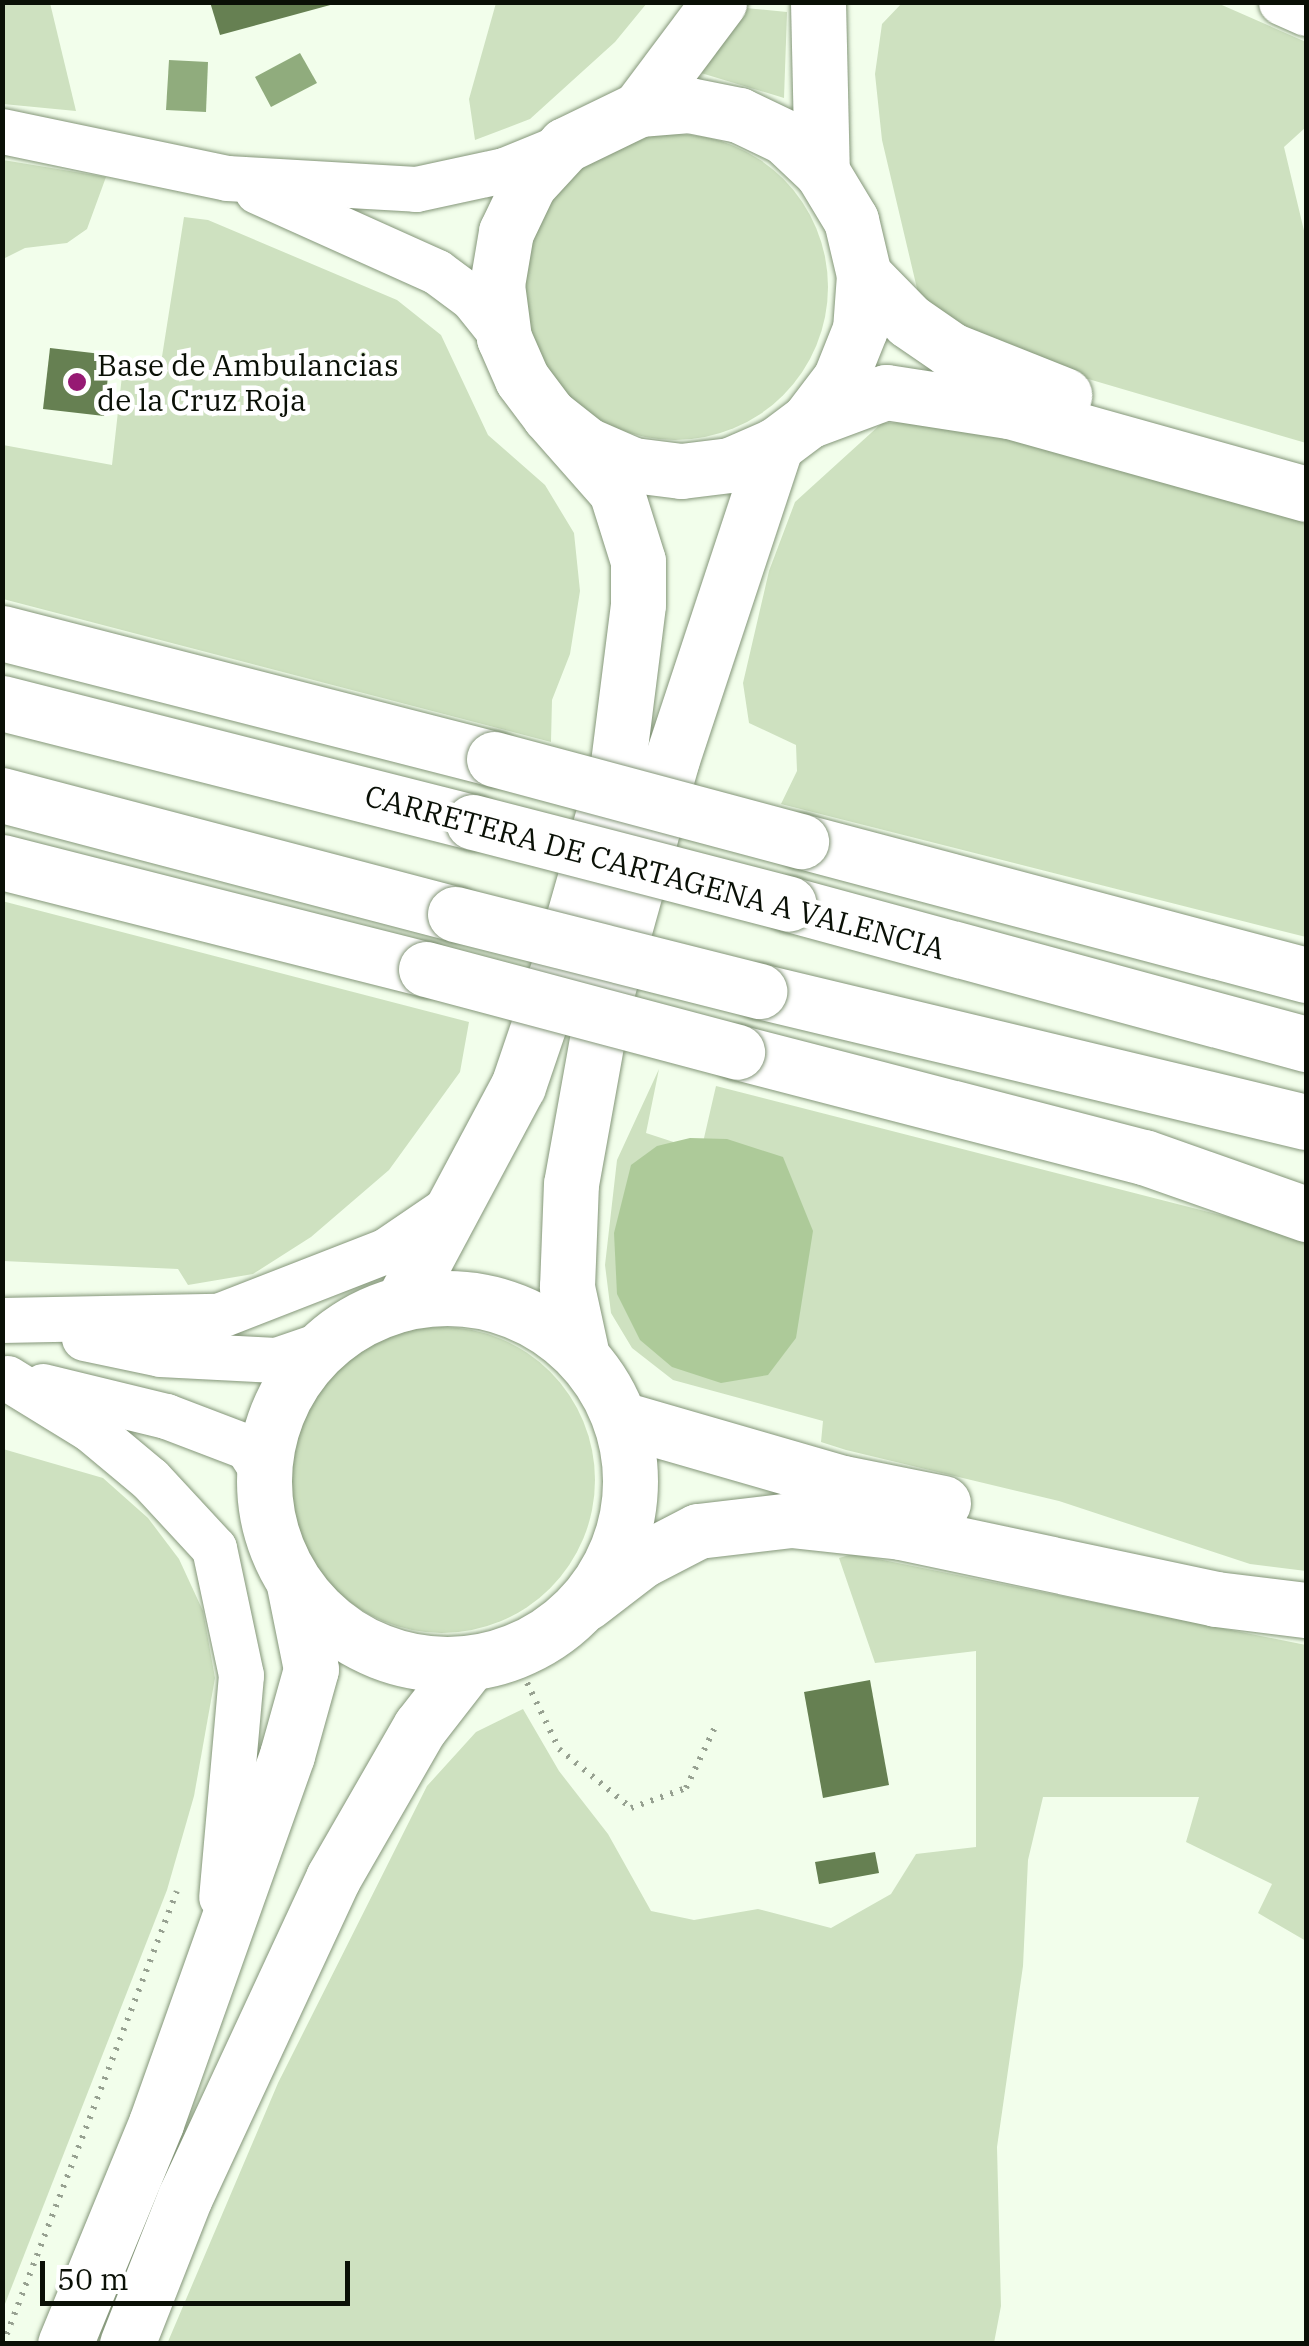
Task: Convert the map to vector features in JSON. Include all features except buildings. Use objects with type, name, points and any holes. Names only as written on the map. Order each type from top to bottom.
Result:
[{"type":"main road","points":[[639,109],[720,2]]},
{"type":"main road","points":[[818,2],[822,172]]},
{"type":"main road","points":[[402,1303],[463,1198],[518,1086],[564,950],[618,763],[632,672],[638,560],[628,517],[602,471],[549,415],[522,379],[504,338],[497,285],[506,232],[529,184],[565,145],[639,109],[689,105],[739,115],[785,137],[822,172],[851,220],[864,276],[860,329],[840,378],[792,433],[672,758],[603,1006],[572,1184],[567,1287],[582,1356]]},
{"type":"main road","points":[[864,276],[909,320],[999,373],[1306,466]]},
{"type":"main road","points":[[549,415],[588,445],[633,465],[682,471],[730,464],[886,392],[1009,412],[1306,494]]},
{"type":"main road","points":[[2,633],[1306,975]]},
{"type":"main road","name":"CARRETERA DE CARTAGENA A VALENCIA","points":[[2,703],[789,904],[1306,1044]]},
{"type":"main road","points":[[2,795],[759,991],[1306,1122]]},
{"type":"main road","points":[[2,862],[1144,1157],[1306,1214]]},
{"type":"main road","points":[[1144,1157],[1242,1167],[1306,1182]]},
{"type":"main road","points":[[65,2344],[253,1862],[311,1669],[293,1582],[269,1530],[263,1472],[271,1424],[285,1396],[323,1344],[357,1320],[402,1303],[451,1298],[499,1305],[544,1324],[582,1356],[621,1419],[632,1467],[628,1516],[613,1562],[586,1602]]},
{"type":"main road","points":[[621,1419],[842,1483],[1264,1583],[1306,1585]]},
{"type":"main road","points":[[126,2344],[185,2197],[333,1878],[420,1727],[491,1659],[553,1632],[642,1560],[698,1531],[792,1520],[901,1532],[1216,1599],[1306,1610]]},
{"type":"main road","points":[[293,1582],[327,1621],[370,1648],[418,1663],[491,1659]]},
{"type":"street","points":[[1281,2],[1306,13]]},
{"type":"street","points":[[2,131],[227,178],[416,188],[504,170],[565,145]]},
{"type":"street","points":[[227,178],[436,272],[472,298],[504,338]]},
{"type":"street","points":[[2,1320],[218,1316],[384,1251],[463,1198]]},
{"type":"street","points":[[2,1320],[160,1354],[276,1360],[323,1344]]},
{"type":"street","points":[[5,1377],[166,1416],[247,1446],[263,1472]]},
{"type":"street","points":[[5,1377],[90,1430],[150,1478],[214,1548],[241,1675],[209,1978]]},
{"type":"path","points":[[491,1659],[559,1749],[631,1808],[686,1788],[716,1725]]},
{"type":"path","points":[[2,2344],[183,1876]]},
{"type":"shaded area","points":[[3,2],[50,3],[76,111],[3,104]]},
{"type":"shaded area","points":[[496,2],[647,3],[615,42],[530,119],[475,140],[469,99]]},
{"type":"shaded area","points":[[1215,2],[1306,42],[1306,127],[1284,147],[1306,239],[1306,443],[996,352],[919,297],[882,140],[875,74],[882,24],[902,3]]},
{"type":"shaded area","points":[[745,8],[787,12],[784,98],[701,73]]},
{"type":"shaded area","points":[[300,53],[317,83],[271,107],[255,77]]},
{"type":"shaded area","points":[[169,60],[208,62],[206,112],[166,110]]},
{"type":"shaded area","points":[[675,134],[705,137],[734,146],[783,179],[816,228],[825,257],[825,317],[816,346],[783,395],[734,428],[705,437],[675,440],[645,437],[616,428],[567,395],[534,346],[525,317],[522,287],[525,257],[534,228],[567,179],[616,146],[645,137]]},
{"type":"shaded area","points":[[3,160],[106,177],[87,229],[67,243],[25,248],[3,259]]},
{"type":"shaded area","points":[[184,217],[208,220],[397,300],[441,335],[488,435],[545,485],[574,533],[580,591],[570,654],[552,700],[551,742],[3,599],[3,445],[112,465],[124,358],[161,363]]},
{"type":"shaded area","points":[[937,421],[1306,513],[1306,937],[781,804],[797,771],[796,745],[749,723],[743,683],[769,571],[795,502],[882,423]]},
{"type":"shaded area","points":[[2,901],[469,1022],[460,1072],[389,1170],[311,1237],[253,1274],[188,1285],[178,1269],[3,1261]]},
{"type":"shaded area","points":[[659,1069],[646,1133],[701,1151],[716,1086],[1306,1237],[1306,1571],[1250,1564],[1059,1501],[846,1450],[821,1442],[823,1421],[673,1380],[632,1348],[611,1313],[605,1265],[617,1160]]},
{"type":"shaded area","points":[[690,1138],[727,1139],[783,1157],[813,1231],[796,1338],[768,1375],[721,1383],[672,1367],[640,1340],[617,1294],[614,1233],[631,1165],[657,1146]]},
{"type":"shaded area","points":[[442,1327],[501,1338],[550,1372],[584,1421],[595,1480],[584,1539],[550,1588],[501,1622],[442,1633],[383,1622],[334,1588],[300,1539],[289,1480],[300,1421],[334,1372],[383,1338]]},
{"type":"shaded area","points":[[3,1449],[103,1478],[148,1518],[179,1559],[203,1611],[215,1678],[194,1796],[167,1890],[3,2309]]},
{"type":"shaded area","points":[[853,1554],[1306,1645],[1306,1941],[1258,1913],[1272,1884],[1186,1842],[1199,1797],[1043,1797],[1028,1860],[1023,1966],[997,2147],[1001,2306],[994,2343],[167,2344],[278,2083],[427,1786],[476,1732],[523,1709],[559,1771],[608,1834],[651,1911],[694,1920],[758,1909],[831,1928],[891,1894],[916,1854],[976,1847],[976,1651],[875,1663],[839,1558]]},
{"type":"place","name":"Base de Ambulancias de la Cruz Roja","points":[[77,382]]}]
